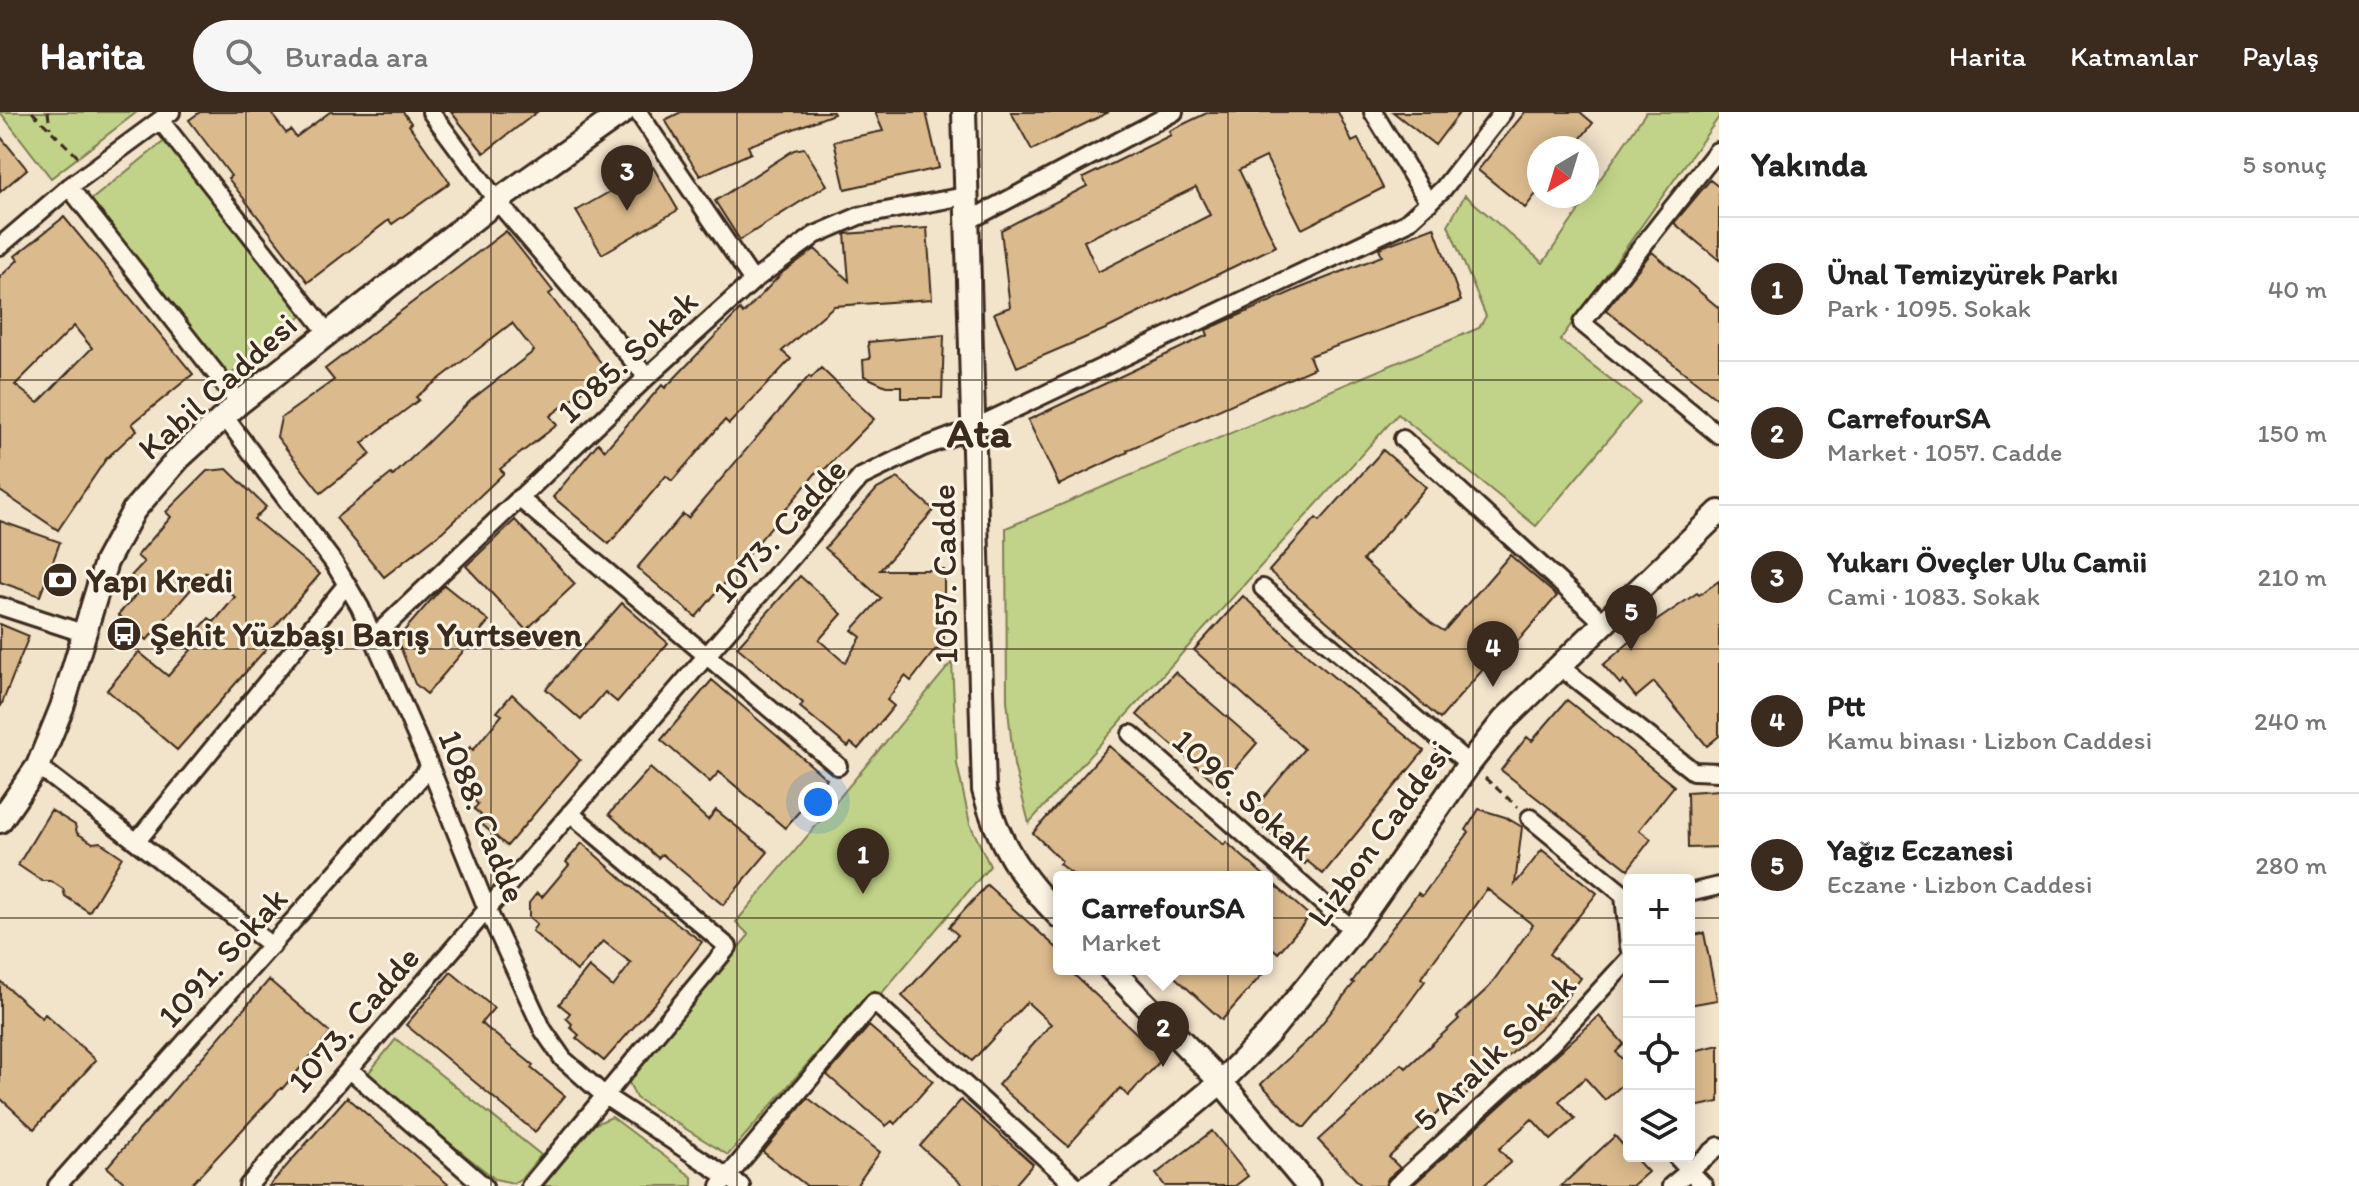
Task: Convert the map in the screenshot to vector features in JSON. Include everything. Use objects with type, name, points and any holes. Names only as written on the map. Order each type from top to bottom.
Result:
[{"type":"main road","name":"Kabil Caddesi","points":[[0,821],[38,766],[62,707],[106,562],[134,510],[178,459],[231,410],[497,201],[623,112]]},
{"type":"main road","name":"1057. Cadde","points":[[964,112],[984,790],[992,821],[1005,849],[1053,909]]},
{"type":"main road","name":"Lizbon Caddesi","points":[[1089,1186],[1148,1143],[1221,1082],[1269,1033],[1353,930],[1469,764],[1504,720],[1719,512]]},
{"type":"main road","points":[[1117,975],[1221,1082],[1308,1186]]},
{"type":"street","points":[[431,112],[497,201],[647,377]]},
{"type":"street","points":[[638,112],[753,281]]},
{"type":"street","points":[[966,222],[1174,112]]},
{"type":"street","points":[[1373,112],[1429,203]]},
{"type":"street","name":"1073. Cadde","points":[[248,1186],[861,477],[974,428],[1406,223],[1455,175],[1503,112]]},
{"type":"street","points":[[0,246],[69,187],[166,116],[328,333]]},
{"type":"street","points":[[1718,152],[1582,323],[1719,435]]},
{"type":"street","name":"1088. Cadde","points":[[69,187],[231,410],[347,584],[375,636],[487,909],[543,1030],[563,1059],[605,1096],[729,1183]]},
{"type":"street","name":"1085. Sokak","points":[[375,636],[647,377],[753,281],[815,235],[859,216],[965,196]]},
{"type":"street","points":[[1403,439],[1603,622]]},
{"type":"street","points":[[519,498],[838,766]]},
{"type":"street","points":[[137,841],[347,584]]},
{"type":"street","points":[[1263,588],[1469,764]]},
{"type":"street","points":[[0,606],[83,633]]},
{"type":"street","points":[[1559,666],[1693,771],[1719,772]]},
{"type":"street","name":"1096. Sokak","points":[[1131,734],[1353,930]]},
{"type":"street","points":[[38,766],[272,946]]},
{"type":"street","name":"1091. Sokak","points":[[57,1186],[430,767]]},
{"type":"street","points":[[530,1186],[728,947],[570,813]]},
{"type":"street","points":[[1530,818],[1623,894]]},
{"type":"street","points":[[1695,892],[1719,886]]},
{"type":"street","name":"5 Aralık Sokak","points":[[1396,1186],[1568,1027],[1623,966]]},
{"type":"street","points":[[729,1183],[874,1002],[1076,1186]]},
{"type":"street","points":[[349,1069],[484,1186]]},
{"type":"street","points":[[1671,1186],[1719,1146]]},
{"type":"street","points":[[1680,1162],[1704,1186]]},
{"type":"path","points":[[32,112],[91,170]]},
{"type":"path","points":[[48,112],[50,128]]},
{"type":"path","points":[[1469,764],[1530,818]]},
{"type":"green space","points":[[0,112],[137,112],[51,178]]},
{"type":"green space","points":[[1646,112],[1719,112],[1719,117],[1560,340],[1640,402],[1536,526],[1398,414],[1029,823],[1014,765],[1007,700],[1006,528],[1479,328],[1486,316],[1448,225],[1465,195],[1543,263],[1581,208],[1599,208],[1599,181]]},
{"type":"green space","points":[[172,135],[306,312],[229,376],[91,200]]},
{"type":"green space","points":[[952,662],[957,764],[970,824],[990,866],[882,993],[871,991],[728,1155],[636,1098],[627,1078],[749,935],[736,922]]},
{"type":"green space","points":[[396,1039],[541,1155],[522,1178],[513,1183],[495,1179],[366,1076]]},
{"type":"green space","points":[[612,1117],[692,1177],[692,1186],[543,1186],[595,1124]]},
{"type":"building","points":[[200,112],[270,112],[286,133],[291,130],[296,137],[330,112],[403,112],[450,183],[392,224],[389,220],[308,282],[228,178],[231,176],[189,120]]},
{"type":"building","points":[[451,112],[537,112],[484,153]]},
{"type":"building","points":[[681,112],[834,114],[748,146],[751,153],[700,176],[665,120]]},
{"type":"building","points":[[875,112],[926,112],[939,168],[845,189],[834,141],[883,131]]},
{"type":"building","points":[[1011,112],[1109,112],[1032,150]]},
{"type":"building","points":[[1209,112],[1338,112],[1352,142],[1358,139],[1383,188],[1302,229],[1266,157],[1239,170],[1276,246],[1108,328],[1017,367],[994,313],[1010,307],[1001,230],[1087,186],[1083,178],[1171,135],[1169,131]],"holes":[[[1196,187],[1210,215],[1098,272],[1084,241]]]},
{"type":"building","points":[[1393,112],[1460,112],[1435,145]]},
{"type":"building","points":[[1525,112],[1580,112],[1593,123],[1583,136],[1527,136],[1525,208],[1478,170]]},
{"type":"building","points":[[0,136],[27,169],[0,192]]},
{"type":"building","points":[[804,148],[827,185],[740,240],[715,201],[794,150]]},
{"type":"building","points":[[653,167],[678,210],[602,254],[576,211]]},
{"type":"building","points":[[1710,180],[1719,187],[1719,260],[1674,223]]},
{"type":"building","points":[[64,217],[193,374],[132,424],[137,430],[106,459],[58,530],[0,491],[0,277],[18,260],[15,256]],"holes":[[[74,326],[92,348],[38,403],[15,385]]]},
{"type":"building","points":[[1434,227],[1461,301],[1309,356],[1314,368],[1127,450],[1059,485],[1028,420],[1208,335],[1206,330],[1382,256],[1379,248]]},
{"type":"building","points":[[927,228],[932,299],[834,306],[782,351],[791,359],[729,424],[725,420],[672,481],[666,476],[609,544],[553,497],[598,443],[605,450],[662,385],[665,388],[740,310],[743,314],[783,272],[815,249],[849,281],[845,234]]},
{"type":"building","points":[[506,231],[553,291],[549,294],[608,372],[550,416],[557,425],[500,469],[504,473],[443,531],[384,577],[336,518],[391,474],[393,476],[471,400],[534,351],[512,323],[362,443],[371,454],[321,493],[277,437],[281,418],[334,380],[325,369]]},
{"type":"building","points":[[1652,252],[1719,308],[1719,400],[1606,310]]},
{"type":"building","points":[[944,335],[942,398],[901,398],[901,386],[886,386],[864,376],[863,360],[870,359],[868,342]]},
{"type":"building","points":[[821,368],[874,419],[823,471],[820,468],[696,617],[637,568],[683,514],[688,518],[809,376],[811,378]]},
{"type":"building","points":[[1383,450],[1426,487],[1363,560],[1431,623],[1444,631],[1510,555],[1557,596],[1510,650],[1504,645],[1440,719],[1269,571],[1316,518],[1320,521]]},
{"type":"building","points":[[227,469],[266,507],[254,519],[320,574],[260,644],[266,649],[177,750],[107,690],[139,652],[168,676],[191,650],[185,645],[209,618],[214,622],[235,597],[206,572],[147,640],[118,615],[143,587],[131,576],[144,562],[137,556],[171,517],[166,512],[207,471]]},
{"type":"building","points":[[898,478],[934,510],[880,570],[944,570],[944,649],[935,650],[911,681],[905,676],[887,700],[894,706],[858,749],[851,743],[848,747],[800,707],[803,703],[737,647],[800,576],[842,614],[819,640],[845,663],[861,637],[852,630],[881,598],[825,548],[877,489]]},
{"type":"building","points":[[515,520],[575,584],[526,630],[466,566]]},
{"type":"building","points":[[0,521],[60,542],[40,596],[0,582]]},
{"type":"building","points":[[1719,581],[1719,736],[1707,746],[1654,682],[1636,697],[1623,681],[1620,684],[1603,665],[1646,628]]},
{"type":"building","points":[[444,585],[489,621],[427,694],[415,684],[397,639]]},
{"type":"building","points":[[1243,596],[1313,660],[1424,751],[1323,874],[1307,861],[1305,864],[1250,814],[1304,749],[1194,650]]},
{"type":"building","points":[[622,603],[668,643],[617,702],[605,692],[581,720],[546,689]]},
{"type":"building","points":[[0,624],[29,636],[1,706],[0,706]]},
{"type":"building","points":[[1175,672],[1257,743],[1220,786],[1137,715]]},
{"type":"building","points":[[712,680],[827,779],[785,828],[719,772],[710,782],[661,740]]},
{"type":"building","points":[[512,694],[580,760],[507,846],[477,820],[481,815],[474,809],[478,804],[468,794],[471,790],[465,784],[470,779],[458,763],[502,715],[497,712]]},
{"type":"building","points":[[1567,700],[1674,786],[1639,830],[1651,839],[1628,869],[1501,770],[1527,737],[1532,741]]},
{"type":"building","points":[[1109,746],[1224,845],[1226,842],[1259,871],[1068,871],[1033,833]]},
{"type":"building","points":[[650,768],[708,820],[716,810],[768,852],[723,905],[662,854],[658,858],[609,814]]},
{"type":"building","points":[[1719,790],[1719,847],[1688,848],[1687,792]]},
{"type":"building","points":[[1479,809],[1505,817],[1522,827],[1515,884],[1542,850],[1597,893],[1549,954],[1581,978],[1553,1016],[1459,1101],[1455,1097],[1389,1157],[1400,1168],[1388,1178],[1385,1186],[1362,1186],[1318,1140],[1402,1064],[1406,1068],[1459,1019],[1457,1017],[1489,987],[1533,925],[1487,889],[1421,978],[1425,981],[1393,1025],[1305,1127],[1261,1084],[1311,1037],[1354,983],[1418,893],[1422,896],[1469,832],[1466,830]]},
{"type":"building","points":[[51,810],[75,825],[77,833],[93,843],[100,842],[122,857],[89,912],[65,896],[63,889],[51,881],[42,881],[18,865]]},
{"type":"building","points":[[582,843],[646,900],[702,942],[659,998],[604,1061],[576,1038],[579,1035],[566,1018],[570,1013],[559,1004],[589,967],[613,987],[631,963],[603,941],[577,971],[532,931],[537,924],[529,917],[529,903],[537,893],[542,897],[569,865],[566,862]]},
{"type":"building","points":[[1273,883],[1310,916],[1278,953],[1273,948]]},
{"type":"building","points":[[987,885],[1053,945],[1053,975],[1074,975],[1163,1058],[1128,1096],[1120,1088],[1068,1146],[998,1085],[1051,1024],[1027,1002],[972,1061],[902,996],[958,935],[949,927]]},
{"type":"building","points":[[1704,933],[1717,1000],[1695,1004],[1695,946],[1695,935]]},
{"type":"building","points":[[451,972],[494,1008],[481,1023],[533,1065],[531,1068],[565,1096],[535,1132],[406,1025]]},
{"type":"building","points":[[1173,975],[1262,975],[1222,1020]]},
{"type":"building","points":[[269,980],[331,1033],[190,1186],[128,1186],[107,1167]]},
{"type":"building","points":[[0,981],[42,1018],[45,1014],[96,1060],[34,1129],[0,1098]]},
{"type":"building","points":[[1599,1016],[1623,1043],[1616,1052],[1623,1060],[1623,1084],[1605,1100],[1585,1078],[1559,1101],[1575,1119],[1551,1140],[1532,1119],[1499,1149],[1511,1162],[1483,1186],[1412,1186]]},
{"type":"building","points":[[869,1026],[933,1081],[895,1124],[892,1121],[886,1126],[827,1075]]},
{"type":"building","points":[[1719,1045],[1719,1102],[1695,1107],[1695,1051]]},
{"type":"building","points":[[347,1097],[414,1155],[450,1186],[269,1186]]},
{"type":"building","points":[[808,1098],[880,1152],[856,1186],[807,1186],[763,1152]]},
{"type":"building","points":[[961,1100],[1033,1164],[1014,1186],[964,1186],[920,1146]]},
{"type":"building","points":[[1212,1131],[1248,1176],[1235,1186],[1165,1186],[1156,1174]]},
{"type":"building","points":[[1615,1136],[1623,1145],[1623,1162],[1639,1162],[1648,1172],[1632,1186],[1561,1186]]},
{"type":"place","name":"Yukarı Öveçler Ulu Camii","points":[[627,211]]},
{"type":"place","name":"Yapı Kredi","points":[[60,580]]},
{"type":"place","name":"Şehit Yüzbaşı Barış Yurtseven","points":[[124,634]]},
{"type":"place","name":"Yağız Eczanesi","points":[[1631,651]]},
{"type":"place","name":"Ptt","points":[[1493,687]]},
{"type":"place","name":"Ünal Temizyürek Parkı","points":[[863,894]]},
{"type":"place","name":"CarrefourSA","points":[[1163,1067]]},
{"type":"district","name":"Ata","points":[[979,432]]}]
